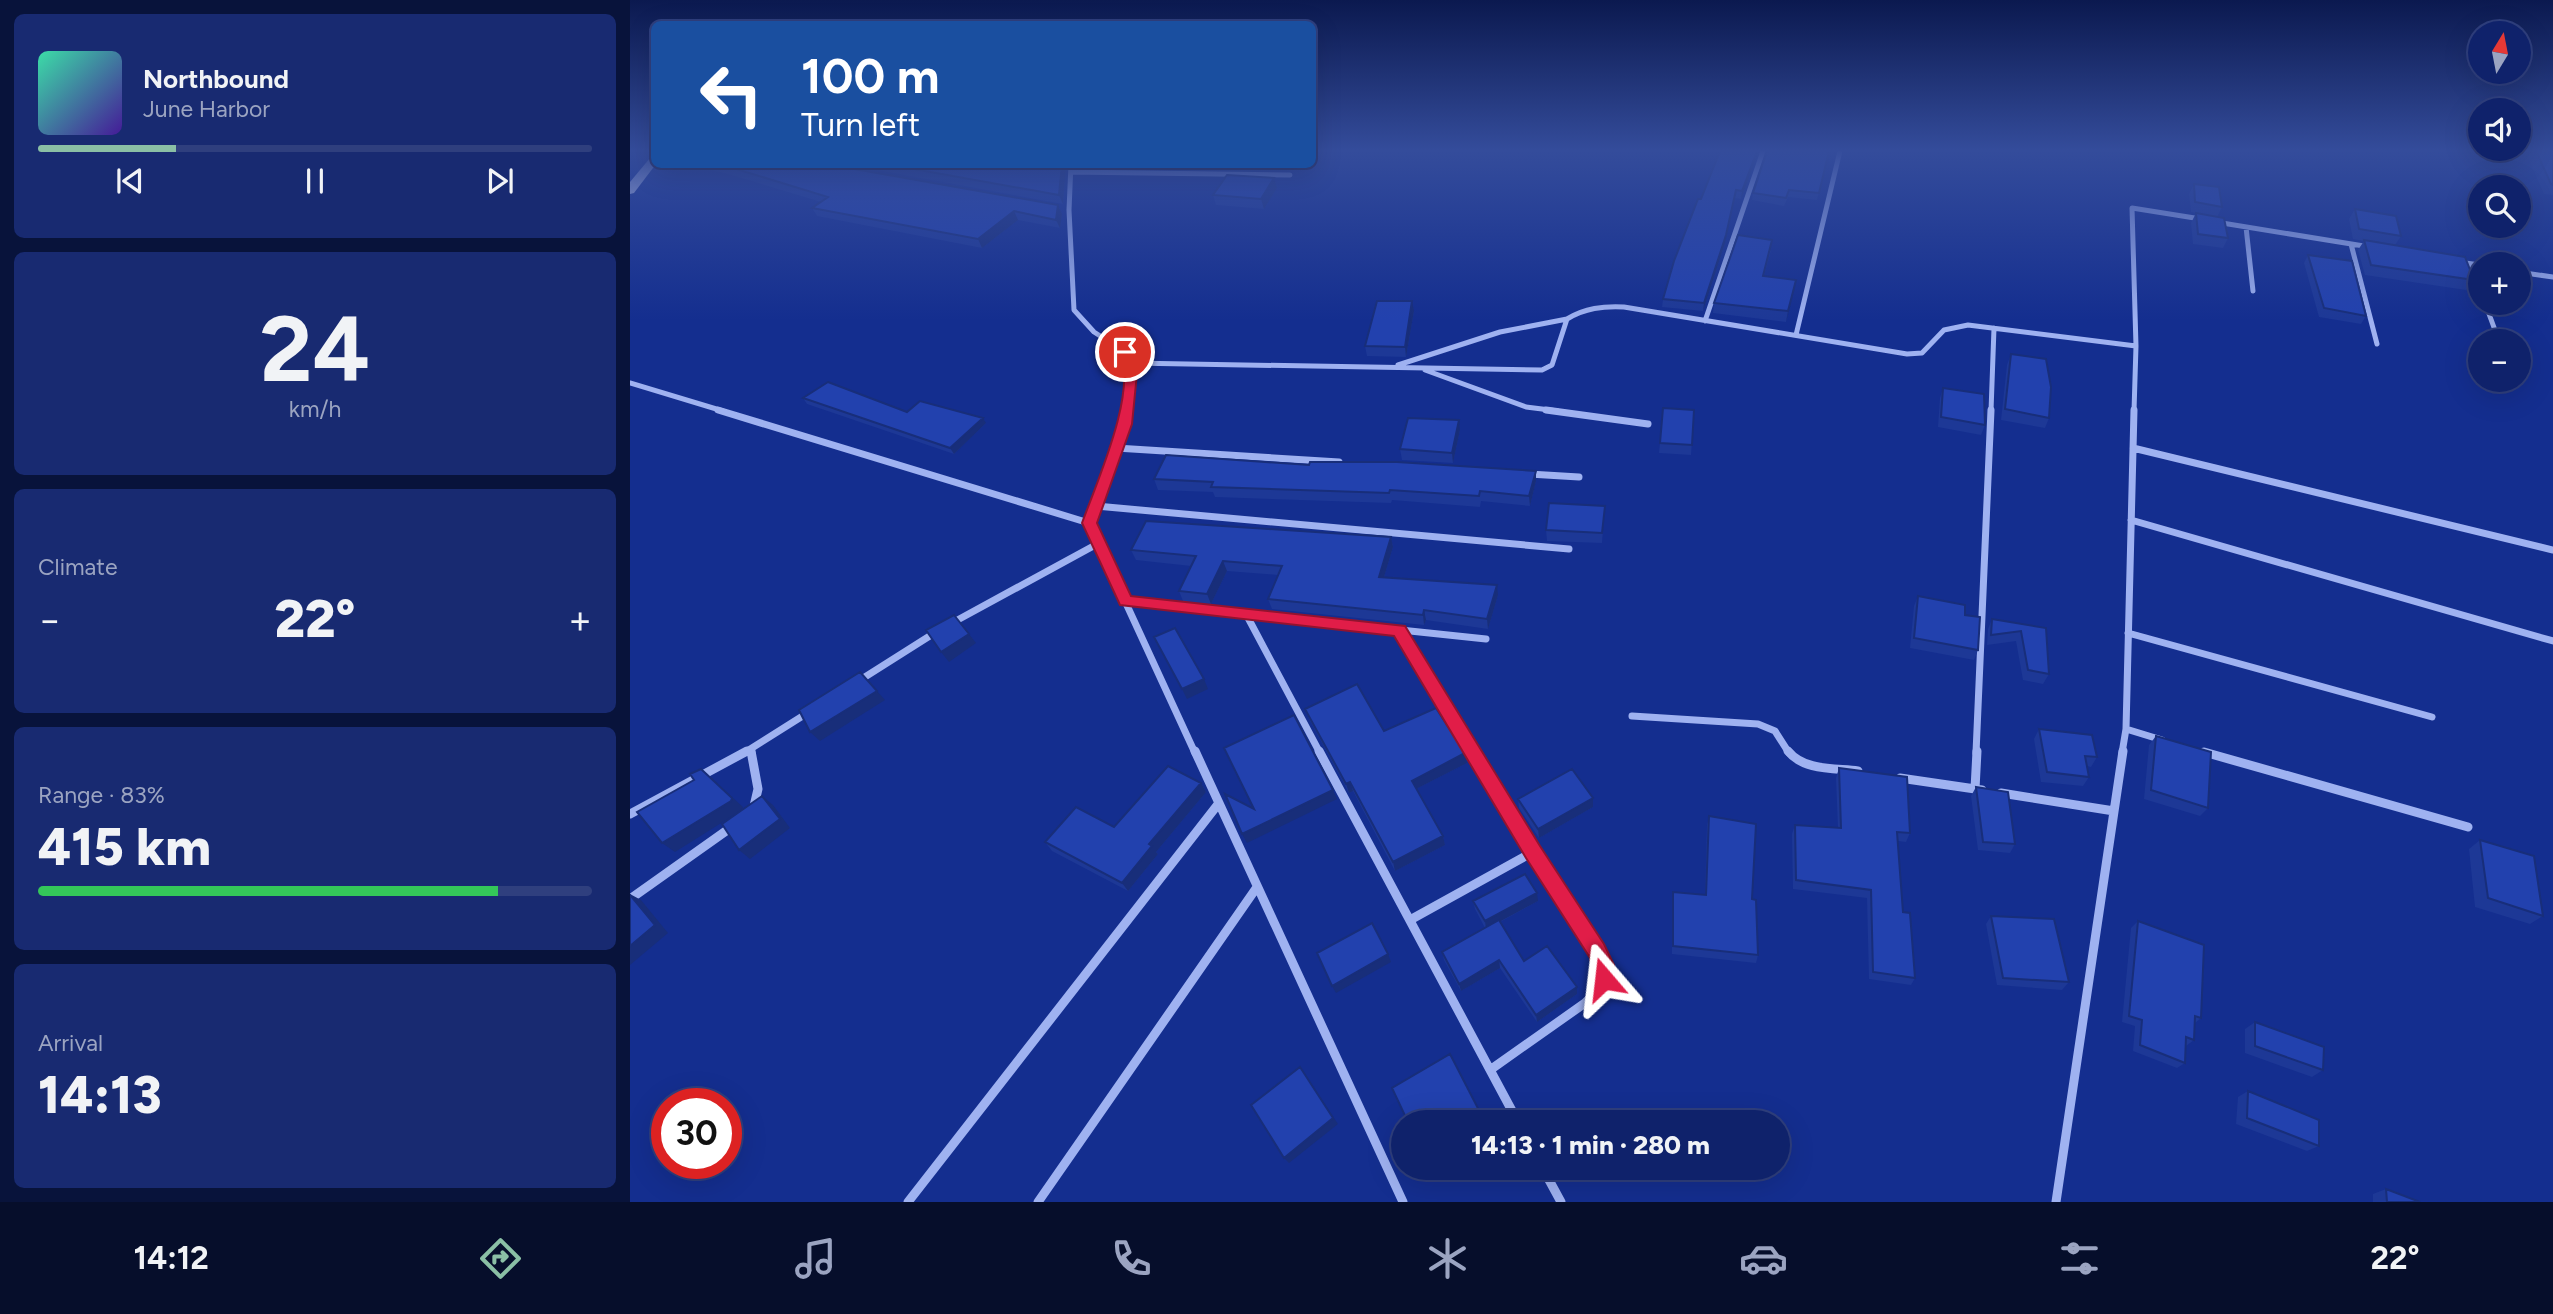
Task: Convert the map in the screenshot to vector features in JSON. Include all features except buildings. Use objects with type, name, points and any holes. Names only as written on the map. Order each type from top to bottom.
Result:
[{"type":"street","points":[[1705,321],[1744,207]]},
{"type":"street","points":[[1796,335],[1827,207]]},
{"type":"street","points":[[1056,208],[1069,210],[1074,310],[1094,332],[1125,352],[1132,363],[1125,424],[1089,523],[1403,1202]]},
{"type":"street","points":[[2056,1202],[2126,729],[2136,346],[2132,208],[2378,248]]},
{"type":"street","points":[[2246,227],[2253,291]]},
{"type":"street","points":[[2351,244],[2377,344]]},
{"type":"street","points":[[2444,259],[2468,264]]},
{"type":"street","points":[[2531,274],[2553,277]]},
{"type":"street","points":[[1391,368],[1500,332],[1567,319],[1577,313],[1603,306],[1915,354],[1922,353],[1938,336],[1952,327],[1968,325],[2136,346]]},
{"type":"street","points":[[1132,363],[1547,369],[1554,360],[1567,319]]},
{"type":"street","points":[[1975,789],[1994,328]]},
{"type":"street","points":[[1419,368],[1526,407],[1648,424]]},
{"type":"street","points":[[630,383],[1089,523]]},
{"type":"street","points":[[1116,448],[1348,463]]},
{"type":"street","points":[[2133,448],[2553,550]]},
{"type":"street","points":[[1525,474],[1579,477]]},
{"type":"street","points":[[1096,506],[1569,549]]},
{"type":"street","points":[[2131,520],[2553,641]]},
{"type":"street","points":[[844,690],[937,631],[1098,543]]},
{"type":"street","points":[[1126,601],[1486,639]]},
{"type":"street","points":[[1246,614],[1512,1110]]},
{"type":"street","points":[[1399,630],[1533,852],[1597,951],[1603,965],[1604,979],[1597,992],[1583,1005],[1490,1070]]},
{"type":"street","points":[[2128,633],[2432,718]]},
{"type":"street","points":[[630,814],[751,748],[821,705]]},
{"type":"street","points":[[1632,716],[1772,728],[1783,737],[1786,748],[1797,760],[1868,773]]},
{"type":"street","points":[[2126,729],[2178,744]]},
{"type":"street","points":[[630,899],[745,816],[755,804],[758,789],[751,748]]},
{"type":"street","points":[[2191,748],[2468,827]]},
{"type":"street","points":[[1895,777],[2113,811]]},
{"type":"street","points":[[908,1202],[1219,803]]},
{"type":"street","points":[[1410,920],[1533,852]]},
{"type":"street","points":[[1038,1202],[1257,887]]},
{"type":"street","points":[[1549,1180],[1561,1202]]},
{"type":"route","points":[[1125,352],[1132,363],[1125,424],[1089,523],[1126,601],[1399,630],[1533,852],[1597,951],[1603,965],[1604,979]]}]
